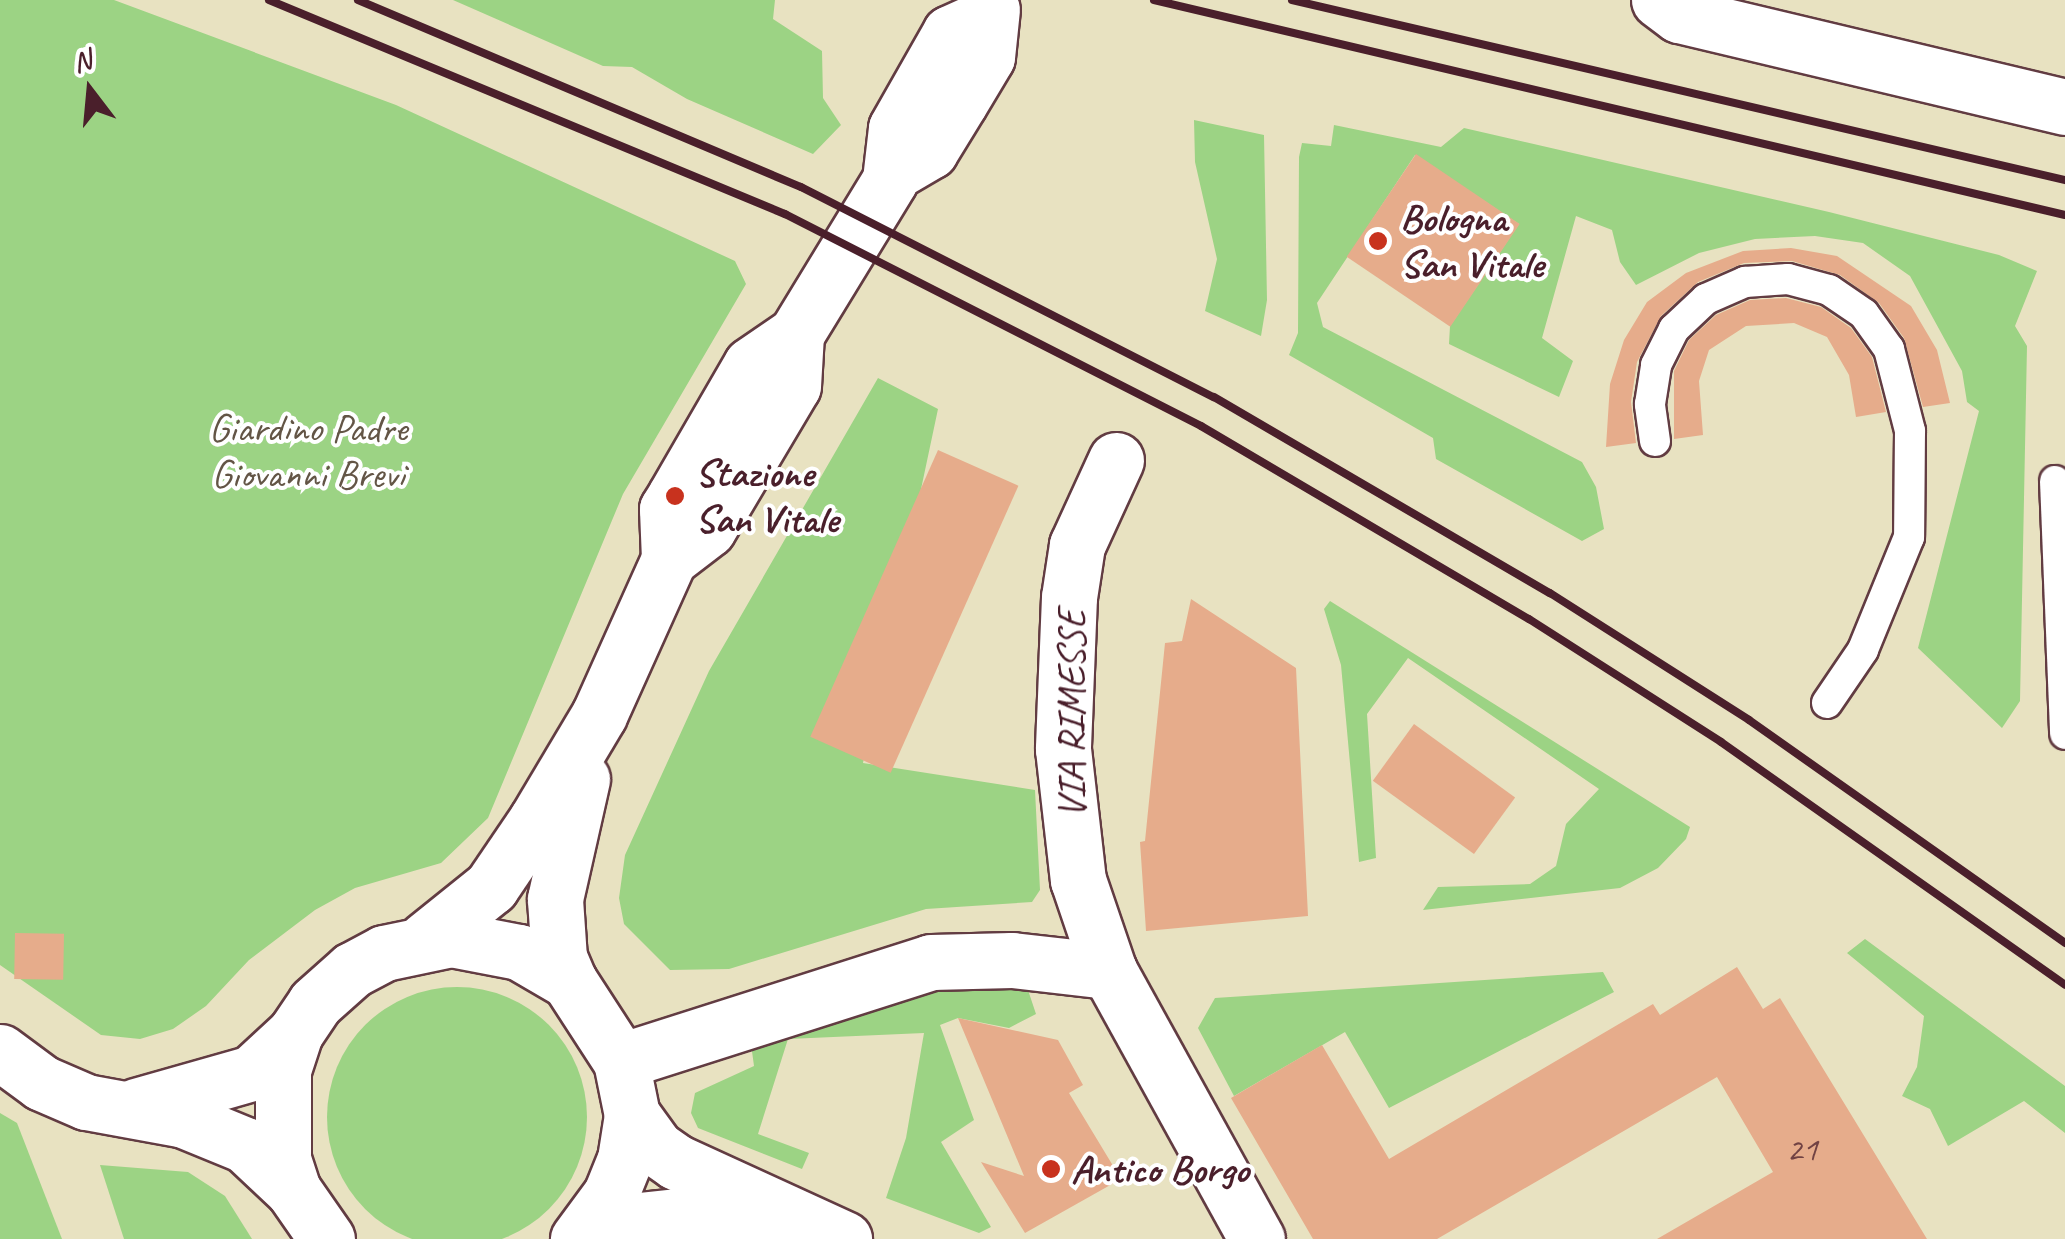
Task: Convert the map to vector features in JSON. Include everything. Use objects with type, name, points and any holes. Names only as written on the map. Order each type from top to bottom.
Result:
[{"type":"main road","points":[[1659,0],[1679,16],[2065,107]]},
{"type":"main road","points":[[128,1108],[252,1072],[295,1034],[315,1003],[352,970],[425,940],[491,887],[599,715],[669,559],[708,530],[793,386],[796,334],[894,172],[896,128],[950,34],[990,12]]},
{"type":"main road","name":"VIA RIMESSE","points":[[1116,460],[1077,544],[1064,730],[1078,880],[1109,972],[1257,1239]]},
{"type":"main road","points":[[585,1232],[624,1159],[632,1116],[621,1061],[569,981],[555,933],[559,868],[599,715]]},
{"type":"main road","points":[[425,940],[479,941],[518,952],[569,981]]},
{"type":"main road","points":[[621,1061],[931,962],[1012,960],[1109,972]]},
{"type":"main road","points":[[293,1190],[284,1158],[281,1100],[295,1034]]},
{"type":"main road","points":[[0,1052],[53,1088],[184,1120],[246,1145],[293,1190],[327,1239]]},
{"type":"main road","points":[[632,1116],[676,1162],[831,1234]]},
{"type":"main road","points":[[585,1232],[676,1216],[831,1234]]},
{"type":"lane","points":[[1654,441],[1650,404],[1656,365],[1674,329],[1706,299],[1745,282],[1788,279],[1829,290],[1864,314],[1889,349],[1910,431],[1909,538],[1863,650],[1826,703]]},
{"type":"lane","points":[[2055,481],[2065,734]]},
{"type":"green space","name":"Giardino Padre Giovanni Brevi","points":[[0,0],[114,0],[396,105],[735,261],[746,284],[623,494],[488,818],[441,863],[355,888],[315,910],[249,960],[206,1006],[173,1029],[140,1039],[101,1035],[0,965]]},
{"type":"green space","points":[[453,0],[775,0],[773,19],[822,51],[823,98],[841,125],[813,154],[687,99],[632,67],[603,66]]},
{"type":"green space","points":[[1194,120],[1264,135],[1267,300],[1261,336],[1205,311],[1217,259],[1195,162]]},
{"type":"green space","points":[[1334,125],[1441,147],[1464,128],[1829,212],[1999,255],[2037,271],[2015,326],[2027,346],[2020,701],[2002,728],[1918,648],[1979,411],[1967,402],[1962,371],[1910,276],[1863,243],[1815,236],[1755,239],[1699,253],[1636,285],[1620,262],[1612,230],[1576,216],[1542,338],[1573,361],[1559,397],[1449,344],[1450,326],[1519,224],[1415,155],[1317,303],[1323,327],[1582,462],[1596,487],[1604,529],[1582,541],[1436,459],[1433,438],[1289,355],[1298,333],[1299,157],[1302,143],[1331,146]]},
{"type":"green space","points":[[878,378],[938,409],[863,763],[1035,790],[1040,890],[1032,902],[926,909],[729,969],[670,970],[624,924],[619,898],[625,855],[709,671]]},
{"type":"green space","points":[[1330,601],[1690,827],[1686,839],[1658,868],[1620,888],[1423,910],[1438,887],[1530,884],[1556,866],[1566,824],[1599,789],[1408,658],[1367,714],[1376,858],[1359,862],[1341,665],[1324,609]]},
{"type":"green space","points":[[1865,939],[2065,1086],[2065,1133],[2024,1101],[1948,1146],[1930,1109],[1902,1096],[1917,1067],[1924,1016],[1847,953]]},
{"type":"green space","points":[[1603,972],[1614,992],[1389,1108],[1345,1032],[1234,1096],[1198,1028],[1215,998]]},
{"type":"green space","points":[[940,984],[1026,984],[1036,1014],[1009,1028],[958,1018],[940,1025],[974,1120],[941,1142],[991,1227],[979,1233],[886,1198],[906,1138],[924,1033],[788,1039],[758,1134],[809,1153],[802,1169],[698,1128],[691,1113],[695,1093],[754,1066],[751,1044]]},
{"type":"green space","points":[[457,987],[507,996],[549,1025],[578,1067],[587,1117],[578,1167],[549,1209],[507,1238],[457,1247],[407,1238],[365,1209],[336,1167],[327,1117],[336,1067],[365,1025],[407,996]]},
{"type":"green space","points":[[0,1113],[17,1123],[62,1239],[0,1239]]},
{"type":"green space","points":[[100,1165],[188,1172],[225,1196],[252,1239],[124,1239]]},
{"type":"building","points":[[1416,154],[1520,224],[1450,327],[1347,257]]},
{"type":"building","points":[[1791,248],[1837,256],[1911,306],[1937,350],[1950,403],[1923,407],[1904,338],[1879,303],[1840,275],[1792,261],[1744,263],[1698,282],[1661,316],[1637,362],[1631,402],[1636,443],[1606,447],[1610,384],[1624,340],[1647,302],[1686,273],[1743,251]]},
{"type":"building","points":[[1786,298],[1821,307],[1851,328],[1872,357],[1886,412],[1856,417],[1849,375],[1827,337],[1794,323],[1746,326],[1709,350],[1699,381],[1703,435],[1674,439],[1674,371],[1689,340],[1716,315],[1750,300]]},
{"type":"building","points":[[938,450],[1018,486],[891,773],[810,737]]},
{"type":"building","points":[[1191,599],[1296,668],[1308,916],[1146,931],[1140,842],[1145,841],[1165,643],[1182,641]]},
{"type":"building","points":[[1414,724],[1515,797],[1474,854],[1373,781]]},
{"type":"building","points":[[15,933],[64,934],[63,980],[14,979]]},
{"type":"building","points":[[1737,967],[1763,1009],[1780,998],[1927,1239],[1657,1239],[1773,1172],[1717,1077],[1437,1239],[1313,1239],[1231,1098],[1322,1045],[1389,1159],[1653,1004],[1660,1015]]},
{"type":"building","points":[[958,1018],[1058,1040],[1083,1085],[1069,1093],[1121,1179],[1025,1233],[981,1162],[1024,1176]]},
{"type":"railway","points":[[269,0],[785,214],[1201,426],[1529,619],[1721,742],[2065,985]]},
{"type":"railway","points":[[358,0],[801,187],[1214,397],[1550,593],[1749,720],[2065,943]]},
{"type":"railway","points":[[1154,0],[2065,215]]},
{"type":"railway","points":[[1292,0],[2065,180]]},
{"type":"place","name":"Bologna San Vitale","points":[[1378,241]]},
{"type":"place","name":"Stazione San Vitale","points":[[675,496]]},
{"type":"place","name":"Antico Borgo","points":[[1051,1169]]}]
